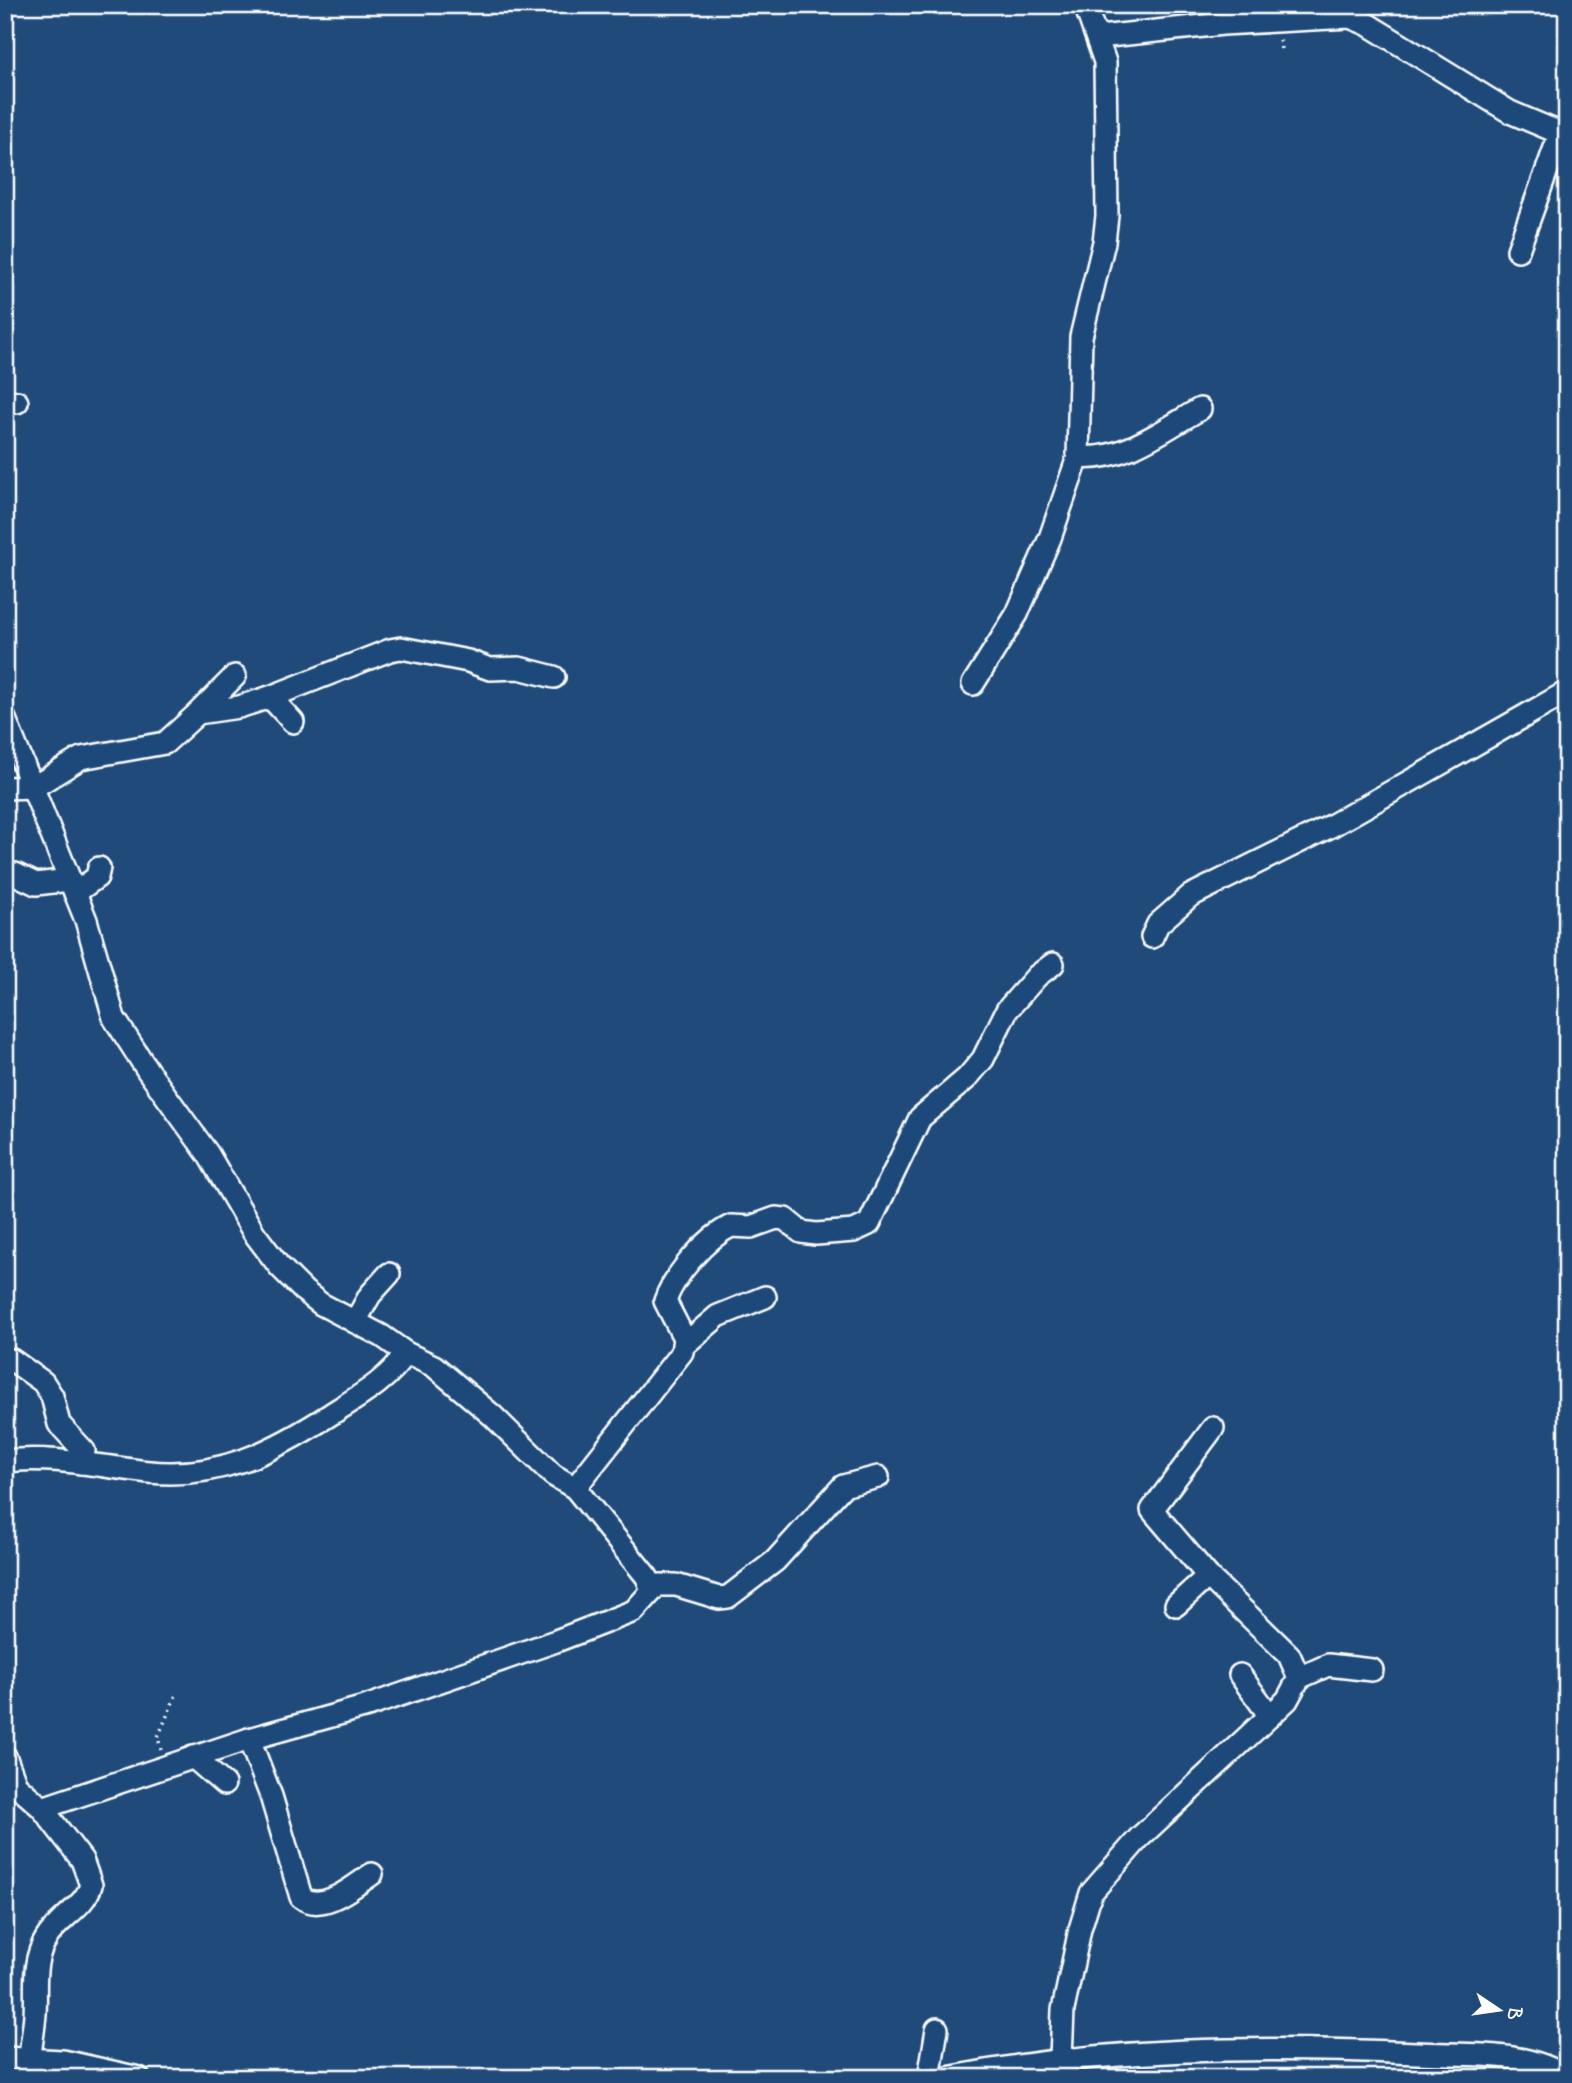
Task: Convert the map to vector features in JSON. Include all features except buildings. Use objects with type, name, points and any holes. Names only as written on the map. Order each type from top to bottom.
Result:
[{"type":"street","points":[[973,684],[1017,614],[1050,538],[1078,457],[1081,337],[1104,242],[1107,216],[1105,62],[1099,37],[1085,5]]},
{"type":"street","points":[[1099,37],[1223,24],[1350,17],[1377,30],[1510,112],[1563,135],[1518,250]]},
{"type":"street","points":[[1078,457],[1095,459],[1115,454],[1200,409]]},
{"type":"street","points":[[198,713],[239,707],[380,652],[401,648],[490,668],[519,668],[554,677]]},
{"type":"street","points":[[5,788],[34,787],[81,758],[165,743],[236,676]]},
{"type":"street","points":[[1152,937],[1158,924],[1189,896],[1331,825],[1567,692]]},
{"type":"street","points":[[270,697],[293,722]]},
{"type":"street","points":[[5,719],[86,920],[114,1018],[148,1071],[201,1143],[254,1233],[279,1266],[321,1304],[434,1366],[505,1427],[553,1475],[575,1488],[651,1585],[649,1596],[634,1611],[368,1706],[249,1739],[42,1808]]},
{"type":"street","points":[[15,874],[36,884],[72,886],[97,877],[99,868]]},
{"type":"street","points":[[684,1345],[684,1338],[666,1301],[669,1291],[694,1259],[722,1230],[731,1226],[751,1227],[776,1219],[785,1219],[801,1231],[816,1234],[854,1231],[869,1224],[920,1118],[967,1078],[983,1059],[1007,1010],[1037,976],[1053,964]]},
{"type":"street","points":[[355,1322],[370,1295],[388,1274]]},
{"type":"street","points":[[575,1488],[673,1367],[684,1345],[718,1316],[765,1297]]},
{"type":"street","points":[[5,1461],[21,1459],[81,1463],[152,1472],[216,1467],[253,1459],[355,1399],[396,1369],[406,1353]]},
{"type":"street","points":[[12,1360],[37,1376],[48,1389],[58,1424],[84,1451],[81,1463]]},
{"type":"street","points":[[1213,1428],[1152,1510],[1208,1576],[1289,1654],[1299,1678]]},
{"type":"street","points":[[651,1585],[676,1585],[719,1598],[728,1597],[775,1561],[843,1486],[878,1477]]},
{"type":"street","points":[[1176,1605],[1208,1576]]},
{"type":"street","points":[[1061,2059],[1063,2010],[1080,1929],[1091,1893],[1139,1838],[1270,1717],[1292,1693],[1299,1678],[1328,1665],[1372,1670]]},
{"type":"street","points":[[1240,1675],[1270,1717]]},
{"type":"street","points":[[249,1739],[271,1796],[302,1897],[314,1904],[323,1902],[337,1897],[372,1874]]},
{"type":"street","points":[[5,1756],[20,1792],[42,1808],[82,1860],[91,1885],[85,1898],[53,1927],[41,1948],[34,1979],[35,2017],[30,2058]]},
{"type":"street","points":[[193,1757],[224,1784]]},
{"type":"street","points":[[929,2078],[937,2029]]},
{"type":"street","points":[[947,2078],[1061,2059],[1288,2048],[1488,2057],[1561,2071]]},
{"type":"street","points":[[5,2058],[62,2061],[139,2078]]},
{"type":"path","points":[[166,1765],[159,1737],[176,1695]]}]
